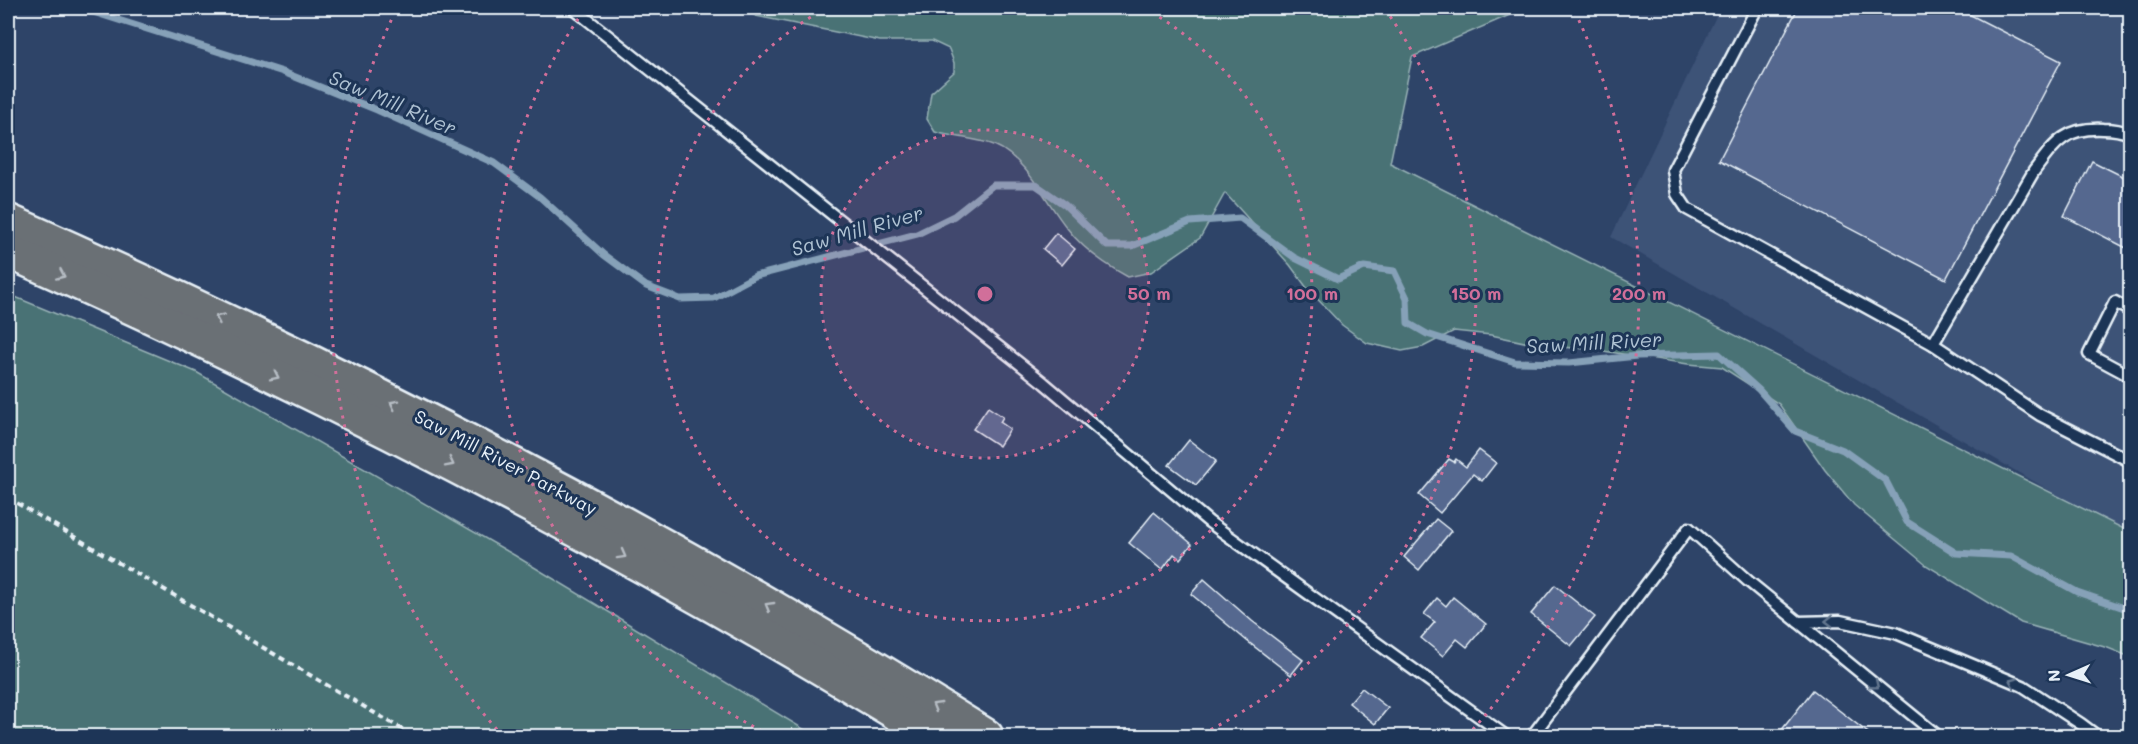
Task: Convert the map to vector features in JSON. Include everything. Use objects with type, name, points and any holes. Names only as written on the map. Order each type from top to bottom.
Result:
[{"type":"highway","name":"Saw Mill River Parkway","points":[[8,221],[246,331],[460,438],[600,512],[755,599],[986,736]]},
{"type":"highway","name":"Saw Mill River Parkway","points":[[8,251],[232,355],[475,476],[718,609],[934,736]]},
{"type":"lane","points":[[573,8],[1044,383],[1209,522],[1506,736]]},
{"type":"lane","points":[[1757,8],[1673,170],[1677,194],[1688,209],[1933,344],[2040,415],[2130,461]]},
{"type":"lane","points":[[1933,344],[2034,171],[2050,150],[2073,131],[2091,128],[2120,129],[2130,134]]},
{"type":"lane","points":[[2130,311],[2115,302],[2089,354],[2130,376]]},
{"type":"lane","points":[[1532,736],[1689,528],[1797,622],[1938,736]]},
{"type":"lane","points":[[1797,622],[1840,621],[1896,633],[2022,686],[2097,736]]},
{"type":"path","points":[[8,498],[414,736]]},
{"type":"shaded area","points":[[1720,8],[2130,8],[2130,537],[1611,237]]},
{"type":"green space","points":[[740,8],[1526,8],[1412,57],[1390,163],[2130,532],[2130,657],[2108,648],[2021,623],[1926,565],[1854,505],[1825,470],[1779,404],[1722,367],[1590,349],[1543,346],[1491,335],[1454,331],[1423,347],[1402,351],[1367,343],[1342,325],[1225,193],[1200,238],[1151,272],[1128,277],[1103,261],[1080,242],[1067,228],[1026,170],[1005,151],[988,143],[935,132],[927,119],[931,93],[954,72],[954,63],[949,49],[932,41],[880,41],[756,16]]},
{"type":"green space","points":[[8,294],[196,372],[514,555],[815,736],[8,736]]},
{"type":"building","points":[[1798,8],[1957,8],[2061,61],[1946,279],[1719,160]]},
{"type":"building","points":[[2092,161],[2130,180],[2130,250],[2064,216]]},
{"type":"building","points":[[1056,233],[1075,249],[1062,265],[1043,249]]},
{"type":"building","points":[[988,407],[1003,417],[1000,422],[1010,429],[999,446],[973,429]]},
{"type":"building","points":[[1189,440],[1216,461],[1196,485],[1169,465]]},
{"type":"building","points":[[1479,450],[1496,463],[1482,481],[1473,474],[1440,513],[1419,495],[1449,459],[1454,462],[1456,459],[1466,467]]},
{"type":"building","points":[[1154,512],[1192,544],[1180,559],[1174,554],[1162,570],[1129,543]]},
{"type":"building","points":[[1436,519],[1451,531],[1419,570],[1404,557]]},
{"type":"building","points":[[1204,579],[1252,621],[1303,660],[1291,675],[1191,594]]},
{"type":"building","points":[[1555,585],[1595,617],[1571,646],[1531,614]]},
{"type":"building","points":[[1453,597],[1486,624],[1467,647],[1457,639],[1443,656],[1421,638],[1435,622],[1424,614],[1437,598],[1446,606]]},
{"type":"building","points":[[1362,688],[1388,708],[1375,724],[1349,703]]},
{"type":"building","points":[[1813,690],[1872,736],[1777,736]]},
{"type":"waterway","name":"Saw Mill River","points":[[84,8],[283,72],[377,110],[494,163],[540,197],[604,255],[646,286],[680,299],[714,298],[755,276],[917,234],[954,216],[993,185],[1036,185],[1065,205],[1107,246],[1132,246],[1190,222],[1240,218],[1295,258],[1338,279],[1364,267],[1394,271],[1407,298],[1408,323],[1427,334],[1515,362],[1569,363],[1637,356],[1719,354],[1759,390],[1795,431],[1843,450],[1886,481],[1907,522],[1956,553],[2011,556],[2077,592],[2130,610]]}]
